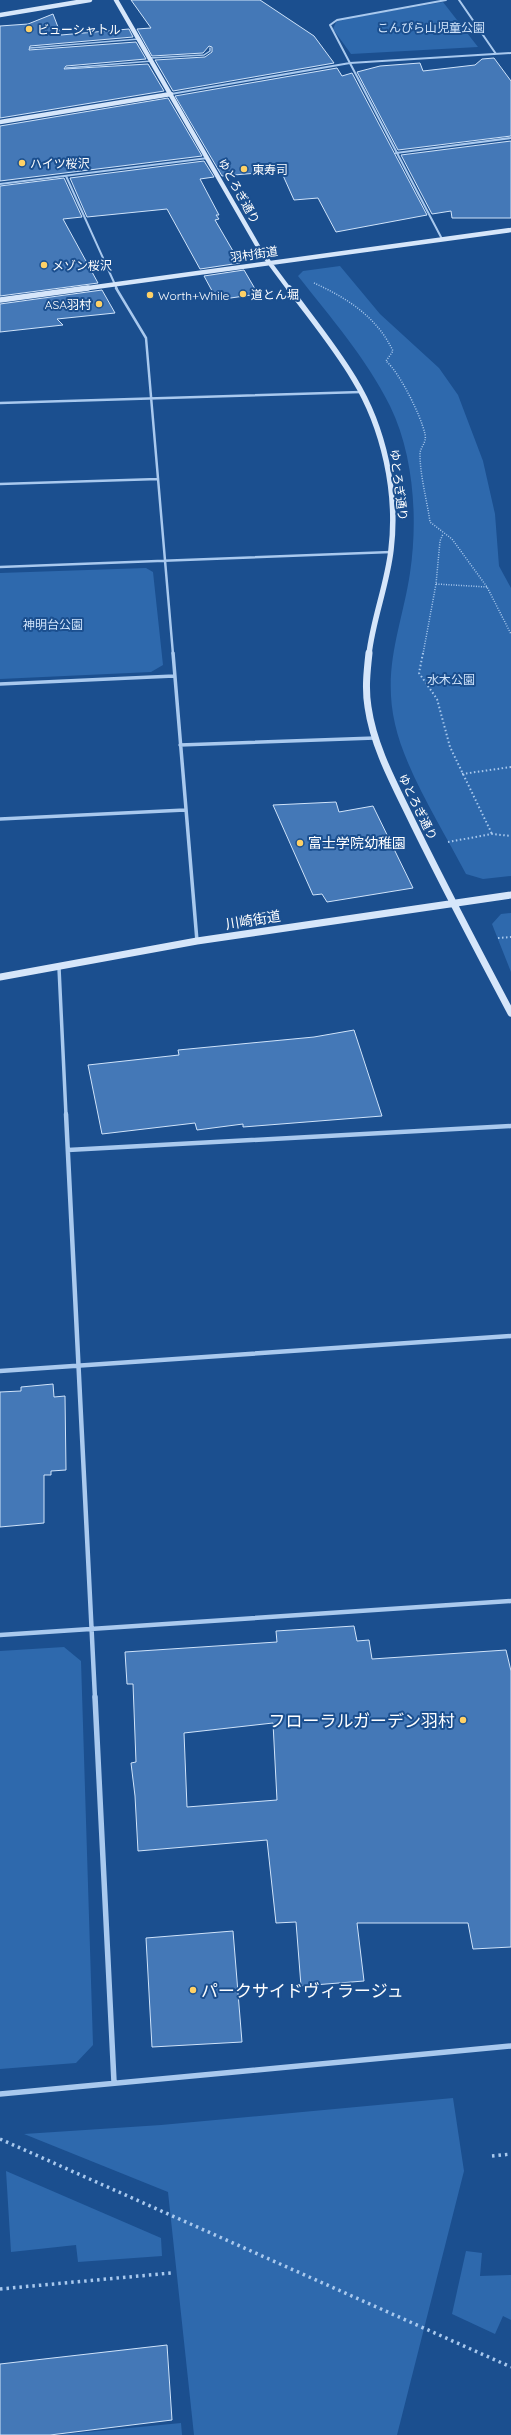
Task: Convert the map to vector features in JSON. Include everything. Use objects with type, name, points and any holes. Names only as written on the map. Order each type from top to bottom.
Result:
[{"type":"street","points":[[0,15],[90,0]]},
{"type":"street","name":"ゆとろぎ通り","points":[[116,0],[268,262],[333,347],[361,392],[380,435],[387,463],[393,528],[391,552],[370,643],[366,676],[368,707],[375,738],[386,767],[453,902],[511,1013]]},
{"type":"street","points":[[442,239],[330,25],[337,20],[446,0]]},
{"type":"street","points":[[459,0],[496,54]]},
{"type":"street","points":[[0,122],[350,63],[511,53]]},
{"type":"street","points":[[396,153],[511,138]]},
{"type":"street","points":[[0,184],[208,158]]},
{"type":"street","points":[[66,176],[114,284],[146,338],[196,941]]},
{"type":"street","name":"羽村街道","points":[[0,300],[268,262],[511,230]]},
{"type":"street","points":[[0,403],[361,392]]},
{"type":"street","points":[[0,484],[158,479]]},
{"type":"street","points":[[0,567],[391,552]]},
{"type":"street","points":[[0,684],[174,676]]},
{"type":"street","points":[[180,745],[375,738]]},
{"type":"street","points":[[0,819],[185,810]]},
{"type":"street","name":"川崎街道","points":[[0,977],[59,968],[196,941],[453,902],[511,895]]},
{"type":"street","points":[[59,968],[114,2082]]},
{"type":"street","points":[[68,1150],[511,1126]]},
{"type":"street","points":[[0,1371],[511,1336]]},
{"type":"street","points":[[0,1635],[511,1601]]},
{"type":"street","points":[[0,2094],[114,2082],[511,2046]]},
{"type":"lane","points":[[30,48],[139,39]]},
{"type":"lane","points":[[66,68],[204,55],[210,51],[210,48]]},
{"type":"path","points":[[309,282],[342,297],[360,310],[390,341],[393,351],[386,361],[393,367],[407,391],[425,433],[426,441],[420,452],[430,522],[443,534],[452,539],[487,587],[511,634]]},
{"type":"path","points":[[443,534],[440,541],[436,584],[424,637],[419,673],[437,699],[450,747],[492,834]]},
{"type":"path","points":[[436,584],[487,587]]},
{"type":"path","points":[[462,774],[511,767]]},
{"type":"path","points":[[446,842],[492,834],[511,836]]},
{"type":"path","points":[[0,2139],[511,2367]]},
{"type":"path","points":[[492,2156],[511,2154]]},
{"type":"path","points":[[0,2289],[170,2273]]},
{"type":"green space","name":"こんぴら山児童公園","points":[[443,2],[478,47],[351,54],[333,29],[337,20]]},
{"type":"green space","name":"水木公園","points":[[340,266],[380,314],[439,368],[458,395],[483,461],[495,514],[499,566],[511,588],[511,876],[483,879],[466,874],[416,780],[400,742],[395,724],[391,684],[395,647],[410,573],[414,531],[412,488],[409,466],[398,425],[381,388],[359,355],[298,276],[303,271]]},
{"type":"green space","name":"神明台公園","points":[[146,568],[153,572],[163,665],[151,672],[0,679],[0,573]]},
{"type":"green space","points":[[511,913],[511,972],[492,924],[501,914]]},
{"type":"green space","points":[[64,1647],[81,1661],[93,2045],[76,2063],[0,2069],[0,1651]]},
{"type":"green space","points":[[453,2098],[464,2171],[397,2435],[194,2435],[168,2192],[24,2134],[161,2125]]},
{"type":"green space","points":[[6,2171],[161,2238],[162,2256],[78,2262],[76,2245],[11,2252]]},
{"type":"green space","points":[[466,2251],[482,2253],[480,2276],[511,2275],[511,2320],[503,2316],[495,2334],[452,2314]]},
{"type":"green space","points":[[181,2423],[182,2435],[57,2435]]},
{"type":"building","points":[[131,0],[260,0],[314,36],[334,63],[173,91],[155,60],[205,57],[212,52],[212,47],[209,46],[203,53],[152,56],[137,29],[151,28]]},
{"type":"building","points":[[53,14],[61,35],[129,29],[133,37],[30,46],[29,50],[136,42],[146,59],[66,66],[64,69],[148,64],[164,91],[0,118],[0,26],[28,24]]},
{"type":"building","points":[[494,58],[511,81],[511,136],[398,150],[357,72],[380,66],[420,63],[423,71],[475,65],[482,59]]},
{"type":"building","points":[[337,68],[342,76],[352,73],[427,215],[336,232],[318,198],[294,200],[281,171],[222,176],[175,96]]},
{"type":"building","points":[[168,98],[202,156],[0,181],[0,126]]},
{"type":"building","points":[[511,141],[511,218],[452,218],[451,211],[432,214],[401,155]]},
{"type":"building","points":[[204,161],[214,177],[200,179],[219,215],[216,215],[219,219],[215,220],[240,263],[200,269],[167,209],[87,217],[70,178]]},
{"type":"building","points":[[64,178],[82,217],[63,219],[98,283],[0,296],[0,186]]},
{"type":"building","points":[[244,270],[258,294],[217,300],[204,276]]},
{"type":"building","points":[[102,290],[115,313],[57,319],[63,325],[0,332],[0,304]]},
{"type":"building","points":[[336,802],[339,812],[373,806],[413,888],[327,902],[322,894],[313,895],[273,805]]},
{"type":"building","points":[[354,1030],[382,1116],[243,1127],[243,1124],[197,1130],[195,1123],[102,1134],[88,1065],[179,1055],[178,1050],[314,1037]]},
{"type":"building","points":[[53,1384],[54,1397],[65,1396],[66,1470],[51,1471],[51,1475],[44,1475],[44,1523],[0,1527],[0,1392],[21,1391],[21,1387]]},
{"type":"building","points":[[354,1626],[357,1641],[369,1640],[372,1659],[506,1650],[511,1671],[511,1947],[473,1949],[468,1923],[357,1923],[364,1981],[301,1986],[296,1922],[276,1923],[267,1840],[138,1851],[135,1796],[131,1763],[136,1762],[133,1684],[127,1684],[125,1652],[277,1642],[276,1631]],"holes":[[[273,1723],[277,1800],[187,1807],[184,1733]]]},
{"type":"building","name":"パークサイドヴィラージュ","points":[[233,1931],[242,2042],[152,2047],[146,1938]]},
{"type":"building","points":[[167,2345],[172,2420],[50,2435],[0,2435],[0,2364]]},
{"type":"place","name":"ビューシャトル","points":[[29,29]]},
{"type":"place","name":"ハイツ桜沢","points":[[22,163]]},
{"type":"place","name":"東寿司","points":[[244,169]]},
{"type":"place","name":"メゾン桜沢","points":[[44,265]]},
{"type":"place","name":"道とん堀","points":[[243,294]]},
{"type":"place","name":"Worth+While","points":[[150,295]]},
{"type":"place","name":"ASA羽村","points":[[99,304]]},
{"type":"place","name":"富士学院幼稚園","points":[[300,843]]},
{"type":"place","name":"フローラルガーデン羽村","points":[[463,1720]]},
{"type":"place","name":"パークサイドヴィラージュ","points":[[193,1990]]}]
